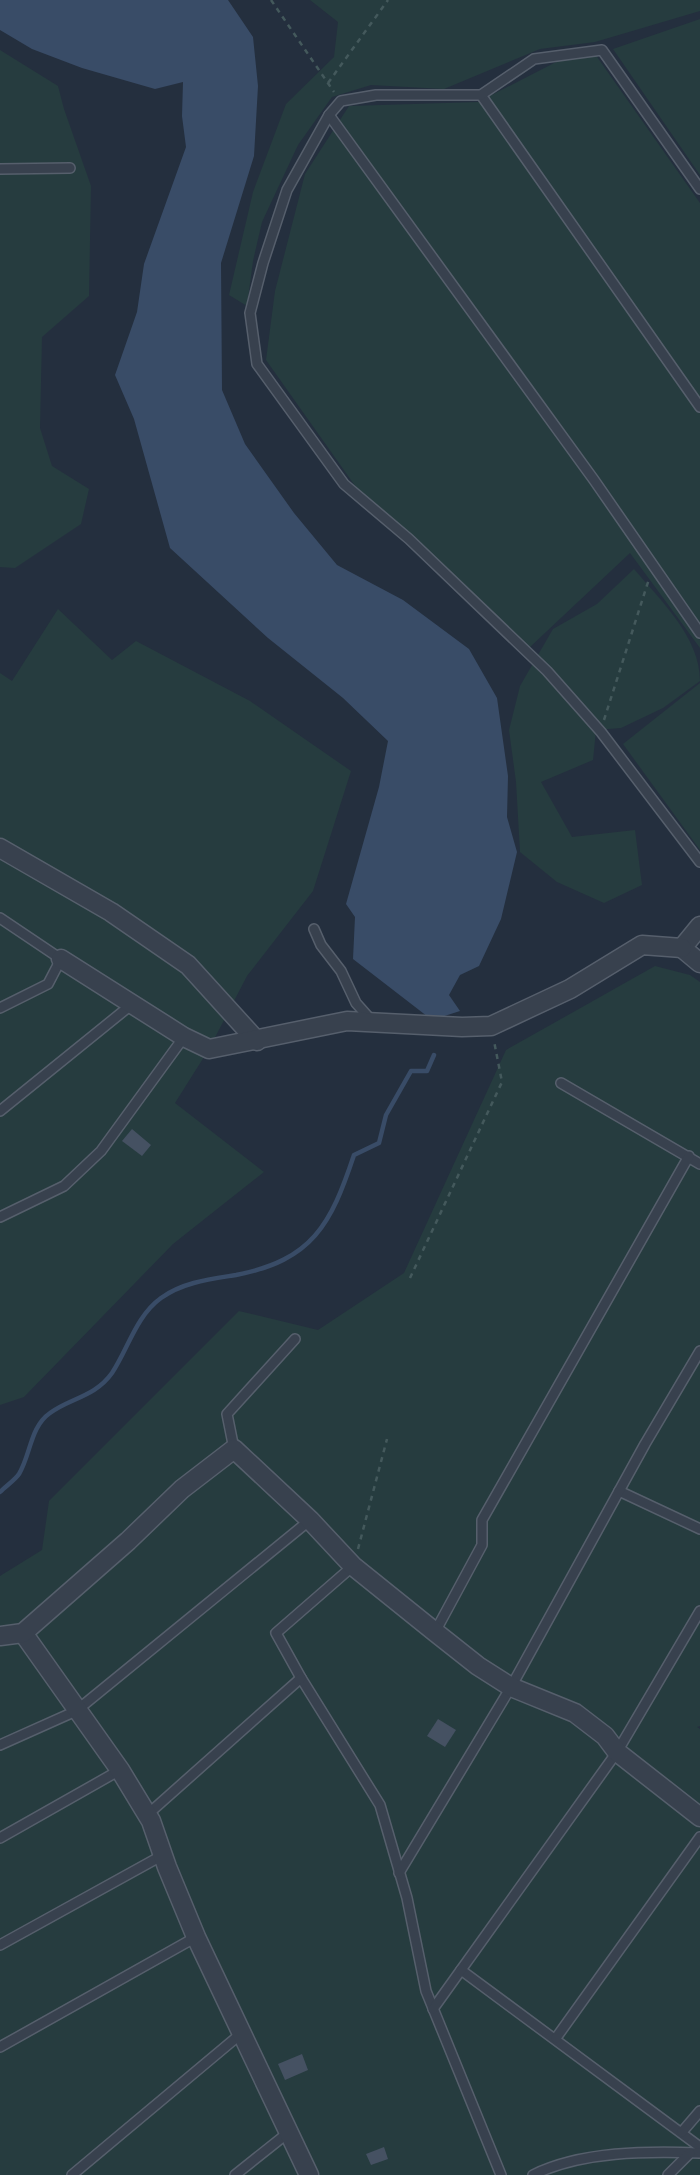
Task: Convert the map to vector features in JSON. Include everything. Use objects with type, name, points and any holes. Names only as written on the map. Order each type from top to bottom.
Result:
[{"type":"street","points":[[0,848],[111,912],[188,965],[257,1041]]},
{"type":"street","points":[[682,948],[700,926]]},
{"type":"street","points":[[61,960],[184,1037],[209,1049],[347,1021],[491,1026],[570,989],[642,945],[682,948],[700,963]]},
{"type":"street","points":[[0,1636],[23,1633],[128,1541],[181,1489],[234,1449],[310,1520],[354,1566],[478,1666],[511,1687],[575,1713],[605,1735],[617,1752],[700,1817]]},
{"type":"street","points":[[23,1633],[120,1770],[147,1815],[196,1937],[309,2175]]},
{"type":"lane","points":[[700,189],[602,50],[534,59],[481,95],[376,95],[341,102],[329,115],[287,190],[250,313],[257,364],[344,484],[409,539],[547,671],[601,732],[700,862]]},
{"type":"lane","points":[[481,95],[700,407]]},
{"type":"lane","points":[[329,115],[586,469],[700,634]]},
{"type":"lane","points":[[0,169],[70,168]]},
{"type":"lane","points":[[0,918],[61,960],[48,984],[0,1008]]},
{"type":"lane","points":[[314,929],[321,945],[341,971],[356,1003],[373,1023]]},
{"type":"lane","points":[[0,1111],[131,1005]]},
{"type":"lane","points":[[0,1217],[64,1186],[101,1151],[184,1037]]},
{"type":"lane","points":[[561,1083],[700,1164]]},
{"type":"lane","points":[[435,1632],[482,1545],[482,1520],[689,1156]]},
{"type":"lane","points":[[234,1449],[227,1414],[295,1339]]},
{"type":"lane","points":[[400,1873],[511,1687],[700,1351]]},
{"type":"lane","points":[[619,1491],[700,1529]]},
{"type":"lane","points":[[0,1745],[76,1711],[310,1520]]},
{"type":"lane","points":[[354,1566],[276,1633],[380,1805],[400,1873],[426,1991],[501,2175]]},
{"type":"lane","points":[[433,2009],[617,1752],[700,1611]]},
{"type":"lane","points":[[147,1815],[301,1678]]},
{"type":"lane","points":[[0,1838],[120,1770]]},
{"type":"lane","points":[[556,2038],[700,1837]]},
{"type":"lane","points":[[0,1945],[163,1855]]},
{"type":"lane","points":[[0,2047],[196,1937]]},
{"type":"lane","points":[[461,1970],[700,2147]]},
{"type":"lane","points":[[72,2175],[243,2032]]},
{"type":"lane","points":[[682,2132],[700,2111]]},
{"type":"lane","points":[[234,2175],[289,2132]]},
{"type":"lane","points":[[533,2175],[551,2166],[597,2157],[650,2151],[695,2153]]},
{"type":"lane","points":[[668,2175],[695,2153]]},
{"type":"path","points":[[271,0],[341,102]]},
{"type":"path","points":[[328,83],[388,0]]},
{"type":"path","points":[[601,732],[653,566]]},
{"type":"path","points":[[410,1278],[502,1082],[491,1026]]},
{"type":"path","points":[[354,1566],[387,1439]]},
{"type":"green space","points":[[310,0],[700,0],[700,11],[595,42],[540,49],[444,89],[371,85],[332,97],[298,145],[262,222],[247,306],[229,295],[253,192],[286,104],[334,57],[338,22]]},
{"type":"green space","points":[[700,19],[700,175],[613,49]]},
{"type":"green space","points":[[0,50],[58,86],[91,186],[89,296],[42,337],[40,428],[52,466],[89,489],[81,524],[15,568],[0,567]]},
{"type":"green space","points":[[595,54],[700,203],[700,648],[630,553],[529,648],[358,490],[266,360],[275,291],[305,174],[349,106],[478,102],[558,61]]},
{"type":"green space","points":[[634,569],[667,607],[686,635],[698,665],[700,681],[663,708],[621,728],[596,730],[593,760],[541,782],[572,837],[635,830],[642,885],[604,903],[557,882],[520,852],[516,782],[509,730],[520,686],[553,629],[597,604]]},
{"type":"green space","points":[[58,609],[112,660],[136,641],[250,701],[351,771],[313,891],[247,976],[209,1049],[175,1103],[264,1172],[173,1244],[24,1397],[0,1405],[0,673],[12,681]]},
{"type":"green space","points":[[700,683],[700,850],[623,744]]},
{"type":"green space","points":[[655,966],[690,975],[700,982],[700,1726],[697,1727],[700,1729],[700,2175],[0,2175],[0,1576],[42,1550],[49,1501],[239,1311],[318,1330],[404,1273],[506,1050]]},
{"type":"water","points":[[0,0],[228,0],[253,37],[258,86],[254,156],[221,263],[222,390],[245,444],[294,513],[337,565],[403,600],[469,649],[497,698],[508,776],[507,817],[517,852],[501,919],[479,966],[460,975],[449,995],[460,1011],[432,1020],[353,959],[355,917],[346,904],[379,787],[388,741],[343,698],[268,638],[170,548],[134,419],[115,375],[137,312],[144,264],[186,147],[182,116],[183,82],[155,89],[82,68],[32,49],[0,30]]},
{"type":"building","points":[[132,1129],[151,1145],[142,1156],[122,1141]]},
{"type":"building","points":[[438,1719],[456,1730],[445,1747],[427,1736]]},
{"type":"building","points":[[302,2054],[308,2070],[285,2080],[278,2064]]},
{"type":"building","points":[[384,2147],[388,2159],[371,2165],[366,2154]]},
{"type":"waterway","points":[[0,1492],[19,1474],[43,1419],[105,1381],[118,1364],[139,1323],[152,1305],[188,1285],[236,1275],[284,1260],[301,1249],[315,1235],[337,1201],[354,1155],[379,1143],[386,1115],[411,1071],[427,1071],[434,1055]]}]
